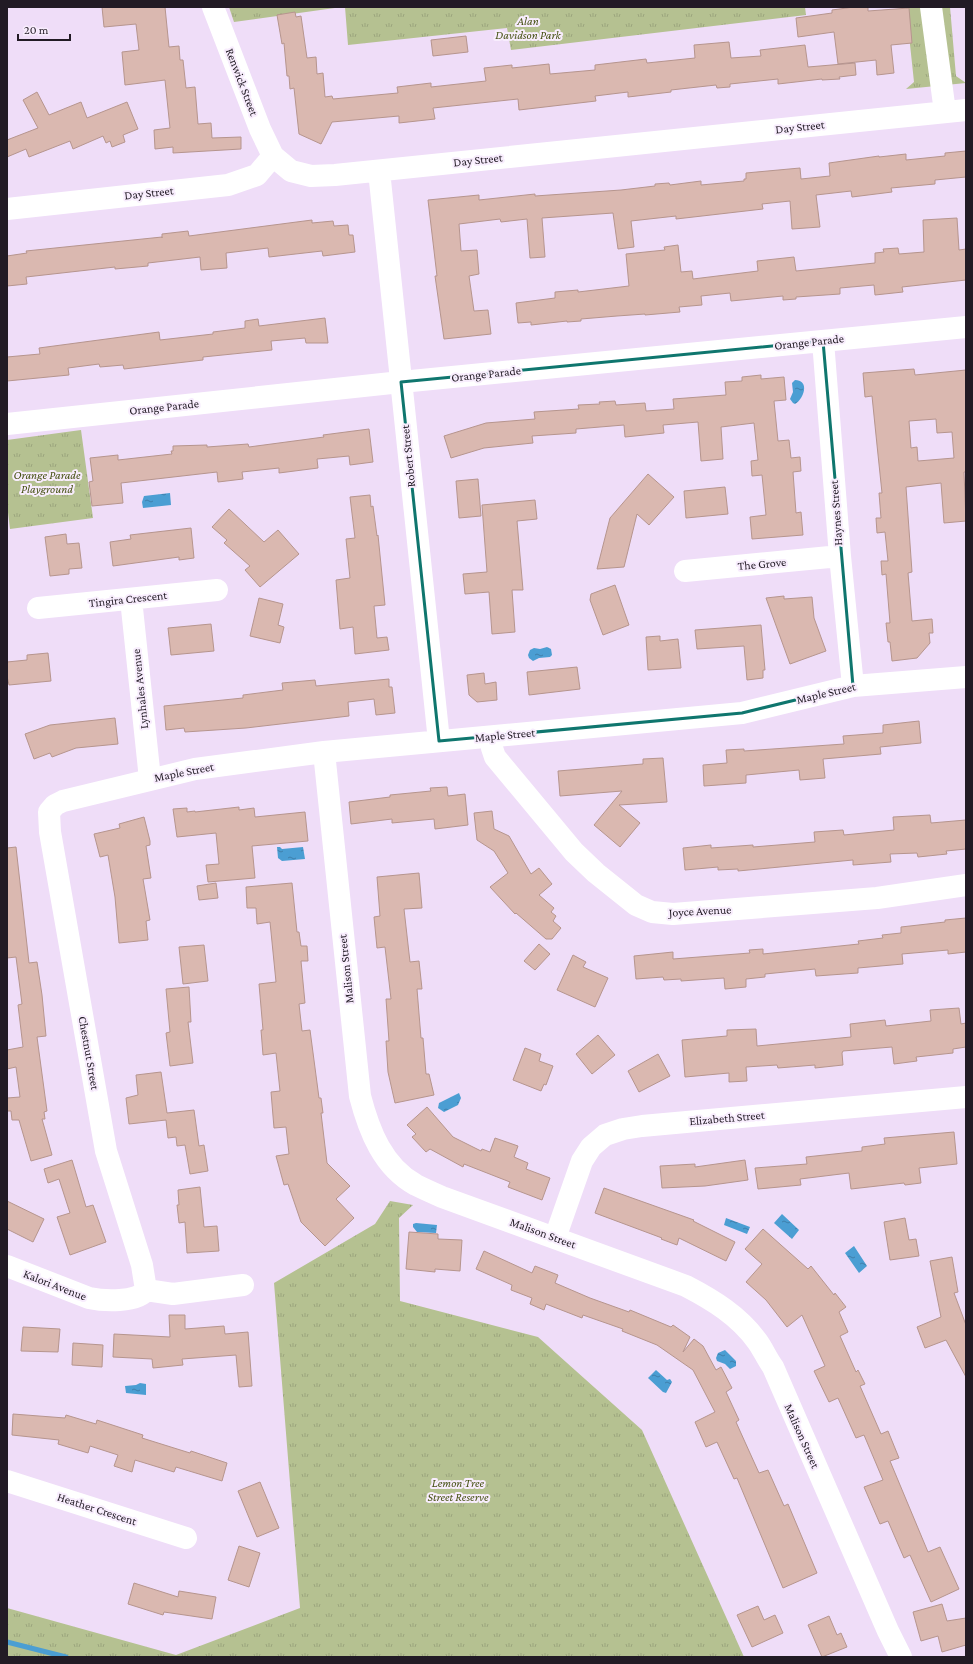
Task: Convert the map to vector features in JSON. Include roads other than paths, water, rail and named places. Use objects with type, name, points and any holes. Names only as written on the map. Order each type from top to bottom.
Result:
[{"type":"street","name":"Renwick Street","points":[[213,7],[260,129],[273,156]]},
{"type":"street","points":[[930,7],[955,111]]},
{"type":"street","name":"Day Street","points":[[7,209],[228,185],[258,175],[273,156],[291,171],[310,176],[379,171],[955,111]]},
{"type":"street","name":"Robert Street","points":[[379,171],[439,741]]},
{"type":"street","name":"Orange Parade","points":[[7,424],[401,382],[966,327]]},
{"type":"street","name":"Haynes Street","points":[[823,341],[840,556],[853,686]]},
{"type":"street","name":"The Grove","points":[[685,571],[840,556]]},
{"type":"street","name":"Tingira Crescent","points":[[38,608],[217,590]]},
{"type":"street","name":"Lynhales Avenue","points":[[131,599],[150,779]]},
{"type":"street","name":"Maple Street","points":[[50,812],[56,805],[63,801],[195,769],[324,752],[742,713],[853,686],[966,677]]},
{"type":"street","name":"Joyce Avenue","points":[[490,737],[495,757],[574,852],[596,873],[636,905],[652,912],[673,914],[877,898],[966,885]]},
{"type":"street","name":"Malison Street","points":[[324,752],[360,1096],[366,1120],[376,1145],[392,1167],[415,1184],[442,1196],[686,1286],[710,1299],[734,1316],[756,1340],[773,1367],[888,1631],[901,1657]]},
{"type":"street","name":"Chestnut Street","points":[[50,812],[50,832],[106,1152],[142,1265],[146,1290]]},
{"type":"street","name":"Elizabeth Street","points":[[555,1238],[582,1161],[591,1147],[605,1135],[623,1129],[642,1126],[966,1097]]},
{"type":"street","name":"Kalori Avenue","points":[[7,1266],[97,1300],[136,1298],[143,1294],[146,1290]]},
{"type":"street","points":[[146,1290],[173,1294],[243,1285]]},
{"type":"street","name":"Heather Crescent","points":[[7,1481],[186,1538]]},
{"type":"water","points":[[795,380],[803,383],[804,390],[801,398],[795,404],[790,399],[793,392],[792,383]]},
{"type":"water","points":[[170,493],[171,505],[143,508],[142,502],[144,496]]},
{"type":"water","points":[[547,647],[551,649],[552,655],[550,657],[539,658],[533,661],[529,658],[528,655],[530,650],[534,648],[540,649]]},
{"type":"water","points":[[277,847],[282,849],[303,847],[305,859],[282,861],[278,858]]},
{"type":"water","points":[[459,1093],[461,1098],[458,1105],[444,1112],[438,1108],[439,1103]]},
{"type":"water","points":[[782,1214],[799,1230],[792,1239],[774,1223]]},
{"type":"water","points":[[726,1218],[750,1227],[747,1234],[724,1225]]},
{"type":"water","points":[[413,1224],[437,1225],[436,1233],[417,1232],[413,1227]]},
{"type":"water","points":[[854,1246],[867,1266],[859,1273],[845,1253]]},
{"type":"water","points":[[725,1350],[736,1361],[736,1366],[730,1369],[725,1364],[717,1361],[716,1358],[718,1353]]},
{"type":"water","points":[[656,1370],[667,1380],[670,1379],[672,1382],[666,1393],[648,1378]]},
{"type":"water","points":[[140,1383],[146,1384],[146,1395],[126,1393],[125,1386]]},
{"type":"waterway","points":[[7,1642],[66,1657]]},
{"type":"park label","name":"Alan Davidson Park","points":[[528,28]]},
{"type":"park label","name":"Orange Parade Playground","points":[[47,482]]},
{"type":"park label","name":"Lemon Tree Street Reserve","points":[[458,1490]]}]
